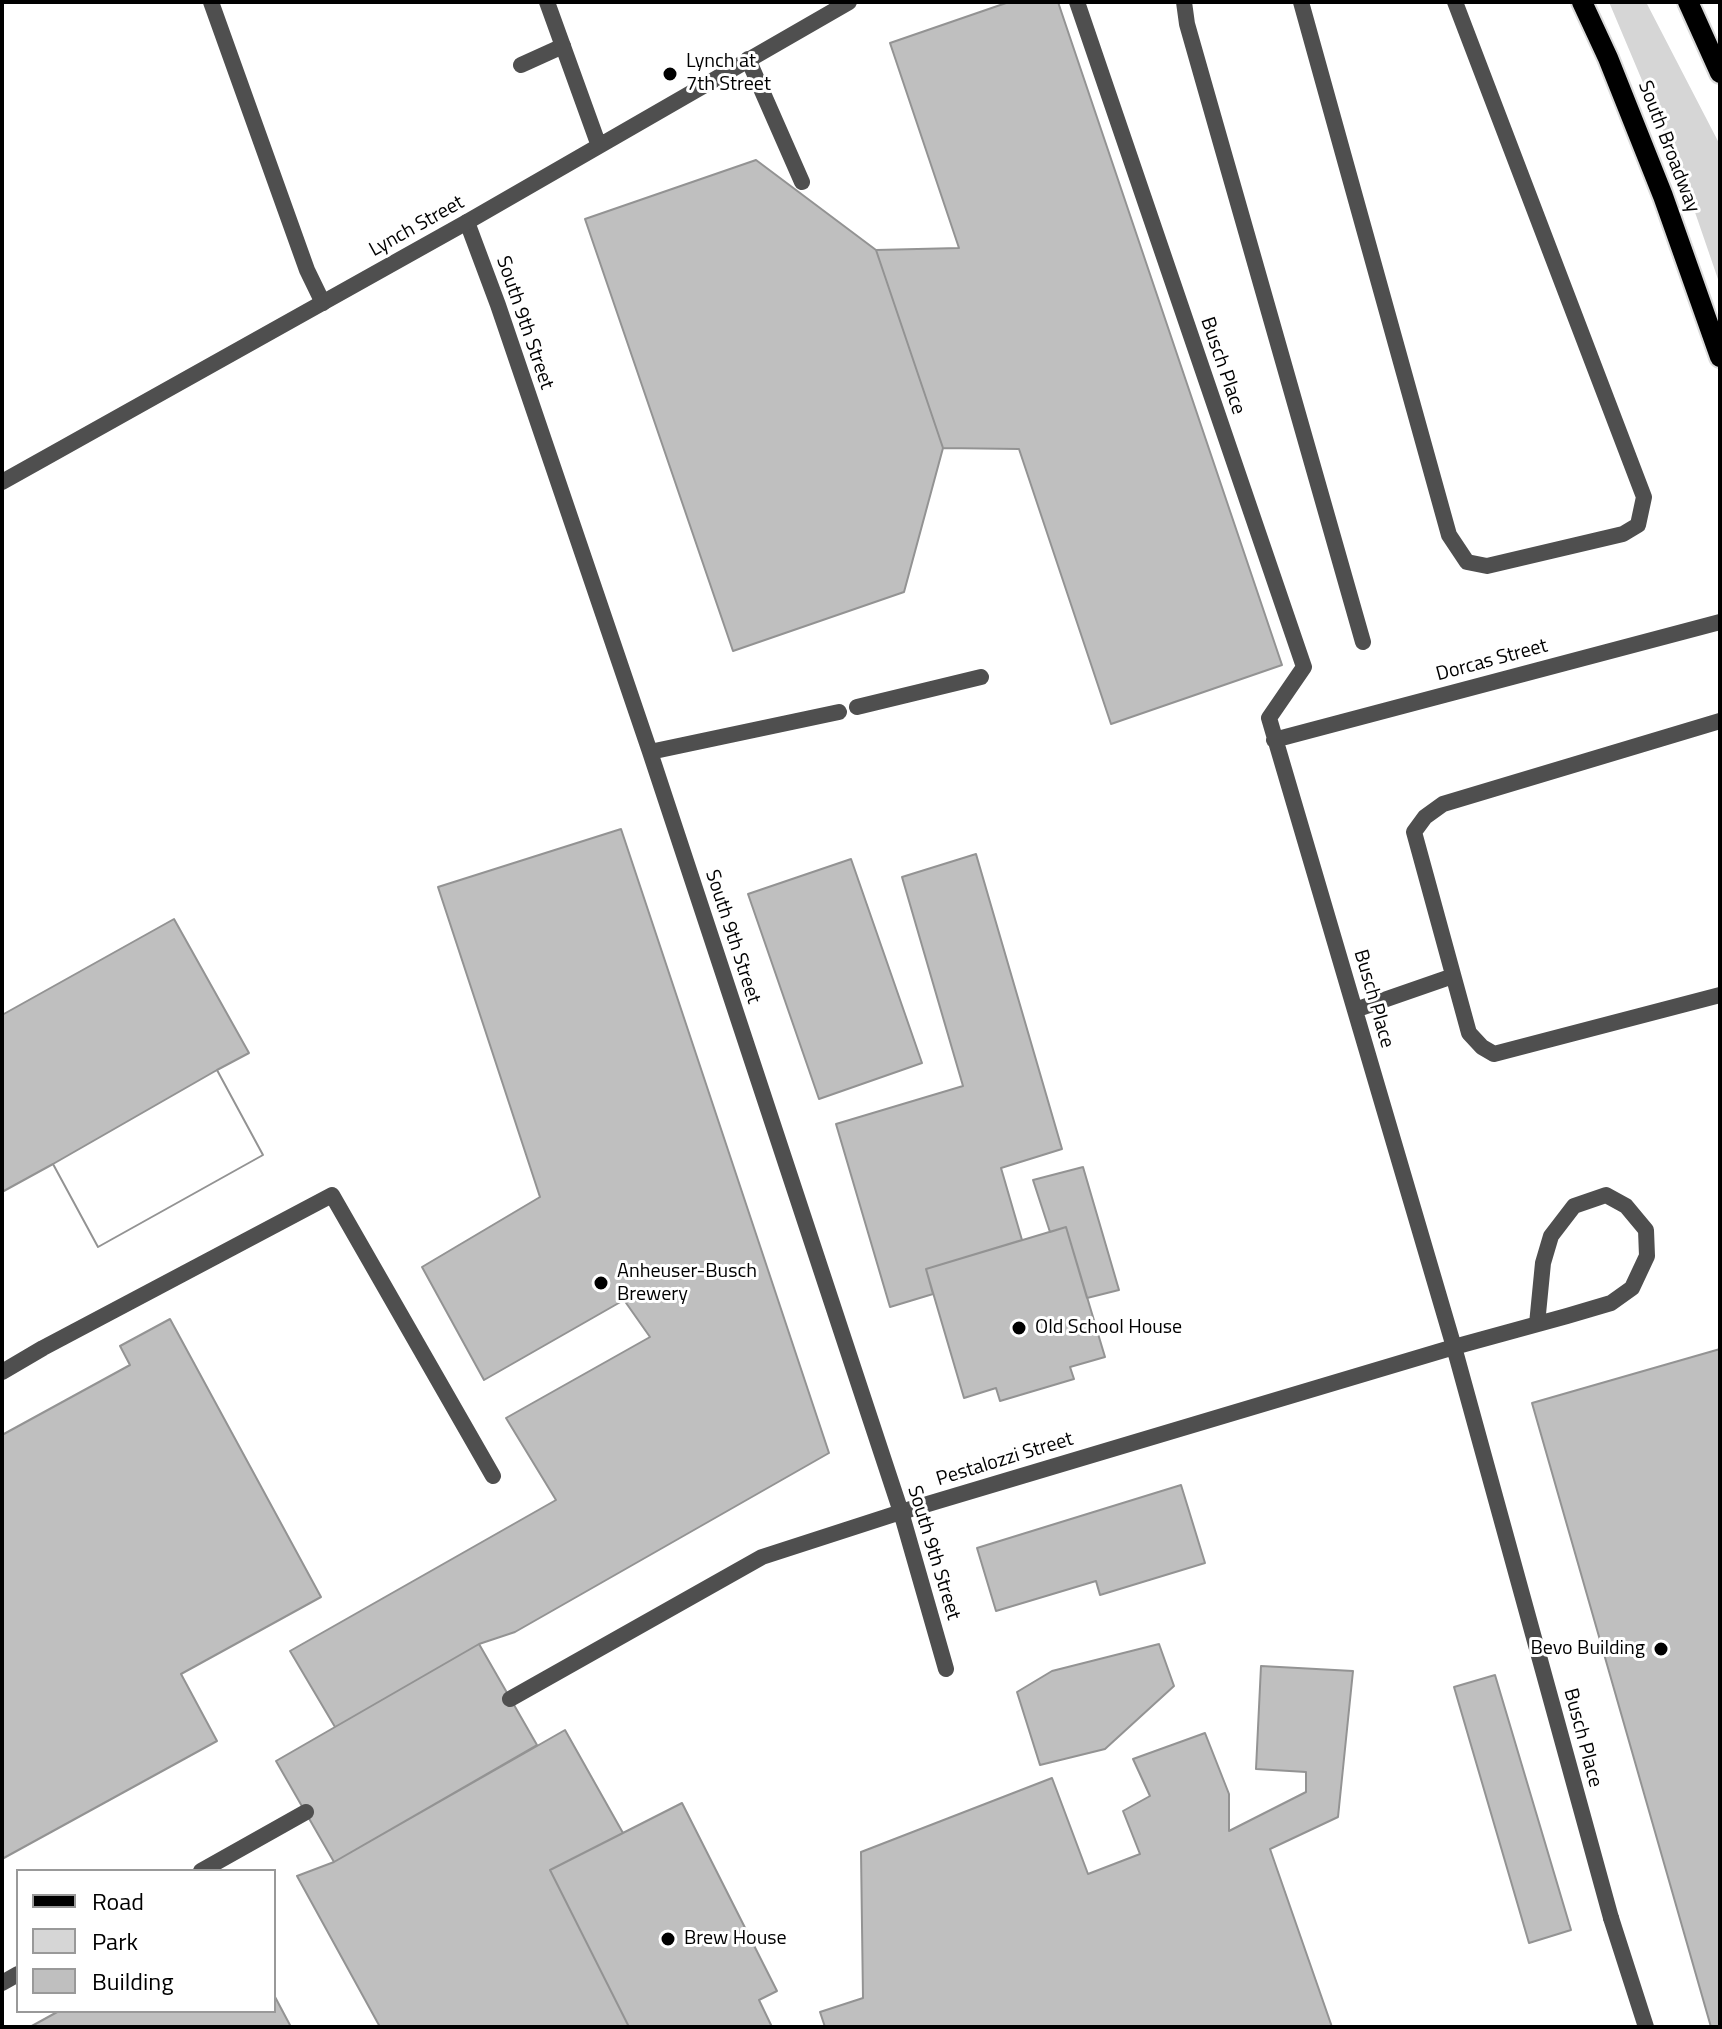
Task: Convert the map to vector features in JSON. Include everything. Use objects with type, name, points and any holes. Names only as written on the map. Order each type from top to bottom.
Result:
[{"type":"main road","name":"South Broadway","points":[[1582,2],[1608,58],[1657,182],[1720,357]]},
{"type":"main road","points":[[1688,2],[1720,73]]},
{"type":"street","points":[[211,2],[307,270],[323,303]]},
{"type":"street","points":[[547,2],[599,146]]},
{"type":"street","name":"Lynch Street","points":[[2,482],[467,222],[849,2]]},
{"type":"street","name":"Busch Place","points":[[1077,2],[1304,667],[1269,718],[1274,740],[1454,1347],[1611,1918],[1646,2027]]},
{"type":"street","points":[[1184,2],[1187,24],[1363,642]]},
{"type":"street","points":[[1301,2],[1449,535],[1467,562],[1487,566],[1623,534],[1638,525],[1644,497],[1455,2]]},
{"type":"street","points":[[521,65],[563,46]]},
{"type":"street","points":[[748,59],[802,182]]},
{"type":"street","name":"South 9th Street","points":[[467,222],[650,752],[901,1512],[946,1669]]},
{"type":"street","name":"Dorcas Street","points":[[1274,740],[1720,622]]},
{"type":"street","points":[[857,707],[981,677]]},
{"type":"street","points":[[650,752],[839,712]]},
{"type":"street","points":[[1720,721],[1443,804],[1425,817],[1414,832],[1469,1033],[1494,1054],[1720,995]]},
{"type":"street","points":[[1355,1010],[1453,976]]},
{"type":"street","points":[[2,1372],[332,1195],[493,1476]]},
{"type":"street","name":"Pestalozzi Street","points":[[510,1699],[762,1557],[901,1512],[1611,1303],[1632,1288],[1647,1256],[1646,1230],[1626,1206],[1606,1195],[1574,1206],[1558,1226],[1551,1236],[1543,1263],[1537,1324]]},
{"type":"street","points":[[205,1869],[306,1812]]},
{"type":"green space","points":[[1609,2],[1646,2],[1720,145],[1720,285],[1686,186],[1688,177],[1679,168]]},
{"type":"building","points":[[1009,2],[1058,2],[1282,665],[1111,724],[1019,449],[943,448],[876,250],[959,248],[890,43]]},
{"type":"building","points":[[756,160],[876,250],[943,448],[904,592],[733,651],[585,219]]},
{"type":"building","name":"Anheuser-Busch Brewery","points":[[621,829],[829,1453],[515,1632],[479,1644],[335,1727],[290,1651],[556,1500],[506,1418],[650,1337],[624,1300],[484,1380],[422,1267],[540,1197],[438,887]]},
{"type":"building","points":[[976,854],[1062,1149],[1001,1168],[1022,1240],[926,1269],[933,1294],[890,1307],[836,1124],[963,1086],[902,877]]},
{"type":"building","points":[[851,859],[922,1063],[819,1099],[748,894]]},
{"type":"building","points":[[174,919],[249,1053],[217,1070],[263,1155],[98,1247],[53,1164],[2,1192],[2,1015]]},
{"type":"building","points":[[217,1070],[263,1155],[98,1247],[53,1164]]},
{"type":"building","points":[[1083,1167],[1119,1290],[1087,1298],[1066,1227],[1050,1232],[1033,1180]]},
{"type":"building","name":"Old School House","points":[[1066,1227],[1105,1357],[1070,1367],[1074,1379],[1000,1401],[996,1388],[964,1398],[926,1269]]},
{"type":"building","points":[[170,1319],[321,1597],[181,1674],[217,1741],[2,1859],[2,1435],[130,1365],[120,1346]]},
{"type":"building","name":"Bevo Building","points":[[1720,1349],[1720,2027],[1711,2027],[1532,1403]]},
{"type":"building","points":[[1181,1485],[1205,1563],[1100,1595],[1096,1581],[996,1611],[977,1548]]},
{"type":"building","points":[[479,1644],[537,1745],[334,1862],[276,1761]]},
{"type":"building","points":[[1159,1644],[1174,1686],[1105,1749],[1040,1765],[1017,1692],[1052,1671]]},
{"type":"building","points":[[1261,1666],[1353,1671],[1338,1817],[1270,1849],[1332,2027],[825,2027],[820,2012],[863,1998],[861,1852],[1052,1778],[1088,1874],[1140,1854],[1123,1811],[1150,1796],[1133,1759],[1205,1733],[1229,1794],[1229,1831],[1306,1792],[1306,1772],[1256,1769]]},
{"type":"building","points":[[1495,1675],[1571,1930],[1529,1943],[1454,1687]]},
{"type":"building","points":[[565,1730],[623,1833],[550,1870],[629,2027],[380,2027],[297,1876],[334,1862]]},
{"type":"building","name":"Brew House","points":[[682,1803],[777,1991],[759,2000],[772,2027],[629,2027],[550,1870]]},
{"type":"building","points":[[276,1999],[291,2027],[30,2027],[55,2013],[276,2013]]},
{"type":"place","name":"Lynch at 7th Street","points":[[670,74]]},
{"type":"place","name":"Anheuser-Busch Brewery","points":[[601,1283]]},
{"type":"place","name":"Old School House","points":[[1019,1328]]},
{"type":"place","name":"Bevo Building","points":[[1661,1649]]},
{"type":"place","name":"Brew House","points":[[668,1939]]}]
